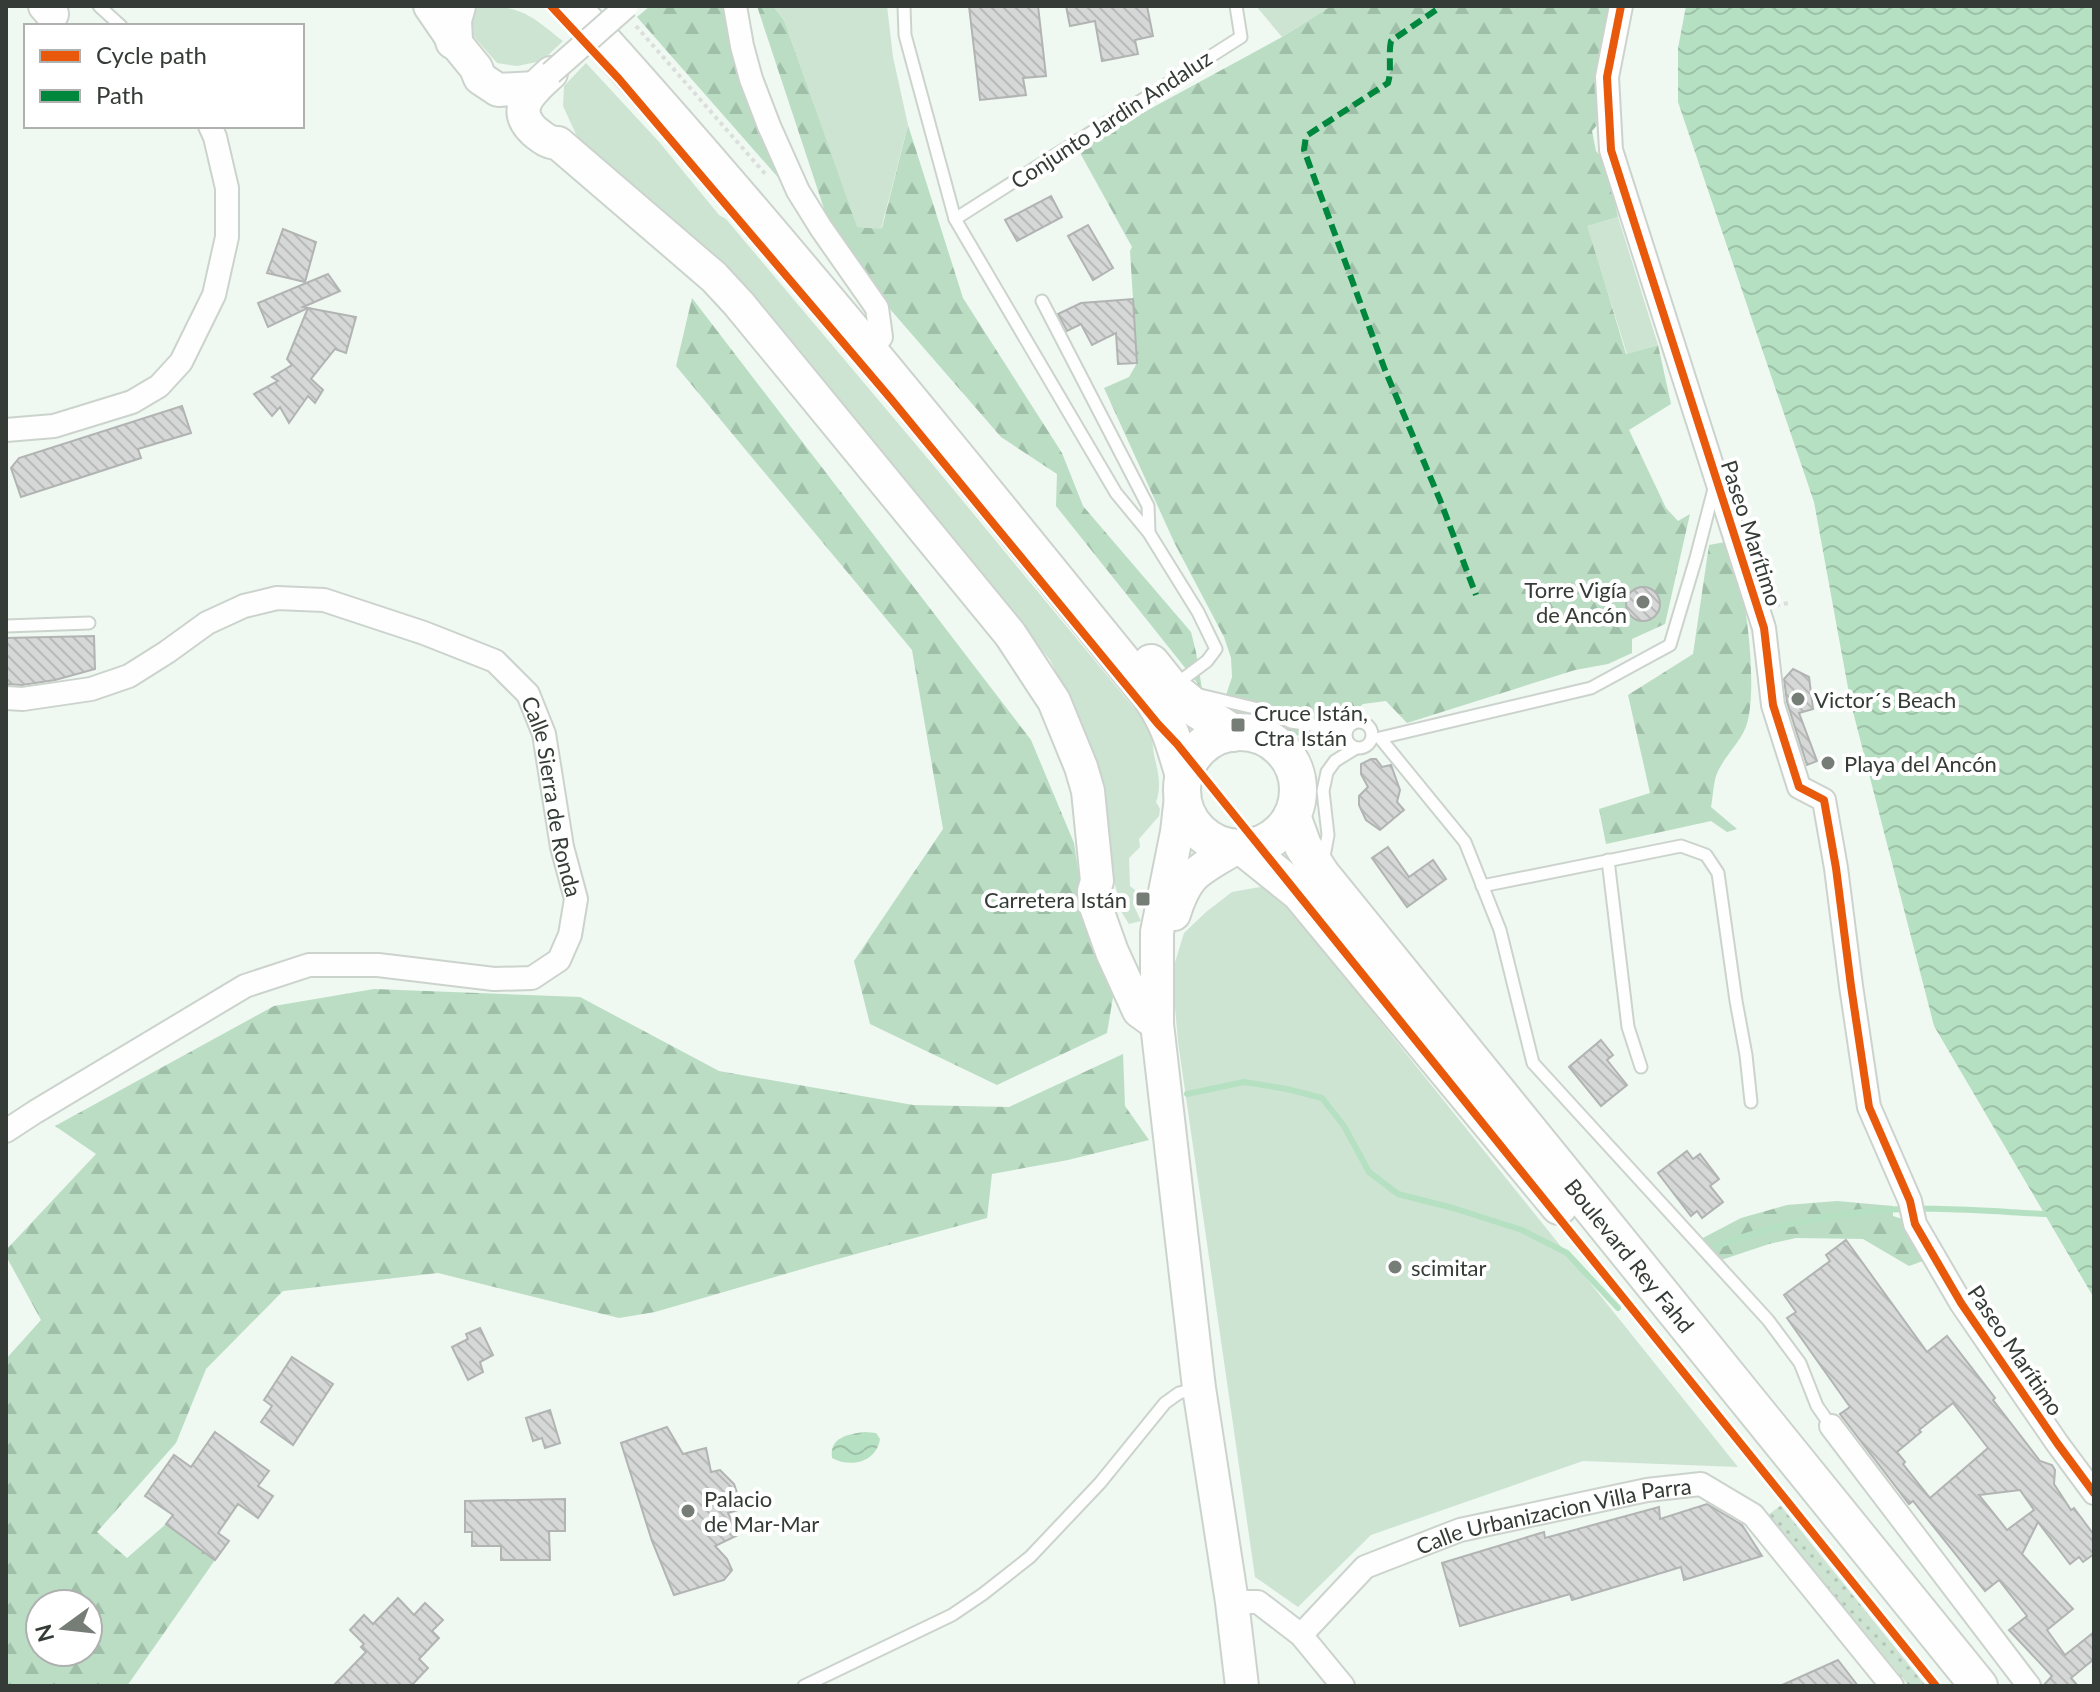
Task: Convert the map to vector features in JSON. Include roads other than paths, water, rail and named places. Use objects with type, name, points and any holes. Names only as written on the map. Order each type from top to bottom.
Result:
[{"type":"main road","points":[[457,6],[453,20],[465,55]]},
{"type":"main road","points":[[543,6],[619,79],[646,89]]},
{"type":"main road","points":[[571,6],[646,89],[909,398],[1148,693],[1172,734],[1187,813],[1193,824],[1211,841],[1239,849],[1311,884]]},
{"type":"main road","points":[[594,6],[751,183],[1050,536],[1171,688],[1233,733]]},
{"type":"main road","points":[[1183,782],[1194,755],[1202,746],[1222,735],[1247,733],[1261,736],[1283,752],[1296,777],[1297,791],[1292,816],[1272,838],[1262,844],[1239,849]]},
{"type":"main road","name":"Boulevard Rey Fahd","points":[[1292,816],[1303,846],[1311,884],[1954,1686]]},
{"type":"main road","name":"Boulevard Rey Fahd","points":[[1311,884],[1979,1686]]},
{"type":"street","points":[[430,6],[480,78],[498,90],[502,100],[545,130],[714,277],[739,304],[1010,634],[1054,701],[1081,767],[1088,791],[1097,881],[1107,891],[1139,1011],[1157,1024]]},
{"type":"street","points":[[735,6],[751,79],[769,126],[803,199],[877,308],[881,337]]},
{"type":"street","name":"Paseo Marítimo","points":[[1621,6],[1607,77],[1611,150],[1764,628],[1773,705],[1799,787],[1824,800],[1869,1107],[1910,1201],[1915,1224],[1961,1303],[2094,1493]]},
{"type":"street","points":[[498,90],[538,80],[628,12]]},
{"type":"street","points":[[465,55],[508,78],[538,80],[548,88],[545,130]]},
{"type":"street","points":[[6,430],[54,426],[132,402],[159,386],[181,362],[214,295],[227,237],[227,188],[211,128]]},
{"type":"street","name":"Calle Sierra de Ronda","points":[[6,698],[23,699],[91,689],[129,676],[207,623],[244,606],[277,598],[324,600],[424,633],[495,661],[528,694],[544,734],[562,847],[576,899],[570,935],[559,960],[532,978],[494,979],[378,965],[309,965],[245,986],[6,1131]]},
{"type":"street","points":[[1183,782],[1158,955],[1157,1024],[1199,1388],[1242,1686]]},
{"type":"street","points":[[1158,955],[1181,891],[1191,876],[1239,849]]},
{"type":"street","points":[[1122,953],[1137,940],[1158,955]]},
{"type":"street","points":[[1122,953],[1158,955]]},
{"type":"street","points":[[1831,1426],[2017,1682]]},
{"type":"street","name":"Calle Urbanizacion Villa Parra","points":[[1301,1635],[1365,1567],[1460,1530],[1647,1490],[1701,1484],[1753,1515],[1892,1686]]},
{"type":"street","points":[[1232,1602],[1258,1602],[1301,1635],[1343,1686]]},
{"type":"lane","points":[[99,6],[119,24]]},
{"type":"lane","points":[[904,6],[905,35],[955,219],[1116,493],[1149,533],[1198,612],[1216,649],[1207,661],[1171,688]]},
{"type":"lane","name":"Conjunto Jardin Andaluz","points":[[955,219],[1241,37],[1236,6]]},
{"type":"lane","points":[[1042,301],[1148,506],[1149,533]]},
{"type":"lane","points":[[1716,481],[1670,645],[1591,688],[1380,738],[1465,842],[1500,930],[1533,1063],[1768,1320],[1800,1363],[1817,1406],[1831,1426]]},
{"type":"lane","points":[[6,626],[89,623]]},
{"type":"lane","points":[[1171,688],[1267,711],[1291,722],[1346,730]]},
{"type":"lane","points":[[1311,884],[1328,835],[1323,791],[1327,772],[1335,761],[1356,748],[1368,745],[1371,728],[1361,722],[1350,725],[1346,730],[1347,741],[1356,748]]},
{"type":"lane","points":[[1482,886],[1681,846],[1706,855],[1718,873],[1751,1102]]},
{"type":"lane","points":[[1608,860],[1628,1027],[1641,1067]]},
{"type":"lane","points":[[804,1686],[952,1615],[983,1594],[1030,1557],[1060,1526],[1100,1483],[1165,1403],[1179,1393],[1199,1388]]},
{"type":"water","points":[[1686,6],[2094,6],[2094,1298],[1934,1026],[1851,704],[1814,502],[1678,102],[1678,48]]},
{"type":"water","points":[[865,1432],[876,1433],[880,1439],[878,1447],[868,1458],[847,1463],[832,1458],[837,1441]]},
{"type":"waterway","points":[[1187,1094],[1244,1082],[1322,1098],[1344,1126],[1369,1172],[1398,1194],[1522,1230],[1567,1253],[1618,1308]]},
{"type":"waterway","points":[[1712,1248],[1785,1225],[1861,1212],[1930,1209],[2045,1214]]},
{"type":"place","name":"Torre Vigía de Ancón","points":[[1643,602]]},
{"type":"place","name":"Victor´s Beach","points":[[1798,699]]},
{"type":"place","name":"Cruce Istán, Ctra Istán","points":[[1238,725]]},
{"type":"place","name":"Playa del Ancón","points":[[1828,763]]},
{"type":"place","name":"Carretera Istán","points":[[1143,899]]},
{"type":"place","name":"scimitar","points":[[1395,1267]]},
{"type":"place","name":"Palacio de Mar-Mar","points":[[688,1511]]}]
